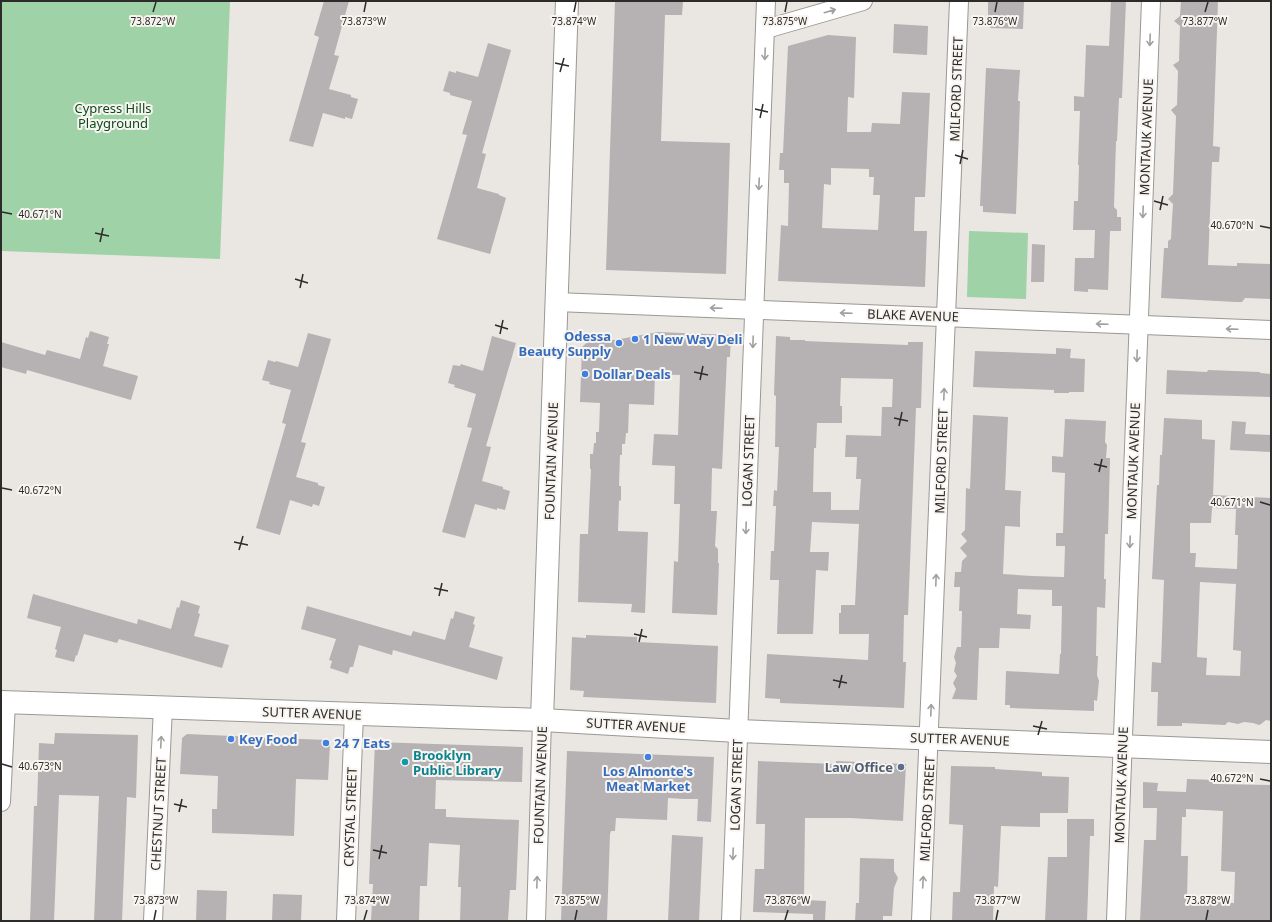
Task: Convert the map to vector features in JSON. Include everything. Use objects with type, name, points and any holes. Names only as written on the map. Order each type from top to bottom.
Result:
[{"type":"street","name":"FOUNTAIN AVENUE","points":[[536,921],[567,1]]},
{"type":"street","name":"LOGAN STREET","points":[[731,921],[766,1]]},
{"type":"street","points":[[766,29],[864,1]]},
{"type":"street","name":"MILFORD STREET","points":[[921,921],[930,738],[959,1]]},
{"type":"street","name":"MONTAUK AVENUE","points":[[1116,921],[1151,1]]},
{"type":"street","name":"BLAKE AVENUE","points":[[556,302],[1271,330]]},
{"type":"street","points":[[1,802],[3,702]]},
{"type":"street","name":"SUTTER AVENUE","points":[[3,702],[542,720],[738,731],[1271,752]]},
{"type":"street","name":"CHESTNUT STREET","points":[[153,921],[163,707]]},
{"type":"street","name":"CRYSTAL STREET","points":[[346,921],[354,714]]},
{"type":"green space","name":"Cypress Hills Playground","points":[[1,1],[230,1],[220,259],[1,251]]},
{"type":"green space","points":[[969,231],[1028,233],[1026,299],[967,297]]},
{"type":"building","points":[[324,1],[349,1],[334,55],[339,56],[329,89],[351,95],[351,97],[358,99],[352,119],[345,117],[345,119],[323,113],[313,147],[289,141],[319,37],[314,35]]},
{"type":"building","points":[[615,1],[683,1],[682,15],[665,15],[661,141],[730,143],[726,274],[606,270]]},
{"type":"building","points":[[988,1],[1024,1],[1023,29],[990,28],[990,22],[988,22]]},
{"type":"building","points":[[1111,1],[1126,1],[1122,98],[1119,98],[1116,141],[1114,207],[1117,210],[1117,217],[1121,217],[1121,231],[1110,231],[1108,290],[1088,289],[1088,292],[1074,291],[1075,258],[1094,258],[1095,230],[1073,230],[1074,201],[1078,201],[1080,111],[1074,111],[1074,96],[1084,97],[1086,45],[1109,46]]},
{"type":"building","points":[[1181,1],[1218,1],[1213,146],[1220,147],[1219,162],[1212,162],[1208,265],[1237,266],[1237,263],[1271,264],[1271,299],[1245,298],[1242,302],[1236,302],[1161,298],[1164,248],[1168,248],[1168,241],[1171,239],[1173,204],[1168,199],[1173,194],[1176,116],[1171,110],[1177,105],[1178,71],[1173,65],[1179,61],[1180,26],[1174,21],[1180,16]]},
{"type":"building","points":[[894,24],[928,26],[927,55],[893,53]]},
{"type":"building","points":[[828,35],[856,37],[854,98],[848,97],[847,132],[871,132],[872,123],[900,124],[902,92],[930,93],[925,197],[915,197],[914,231],[927,231],[925,287],[778,281],[781,225],[788,226],[789,183],[784,183],[784,170],[779,170],[780,153],[783,153],[788,46]],"holes":[[[831,168],[869,169],[869,177],[874,177],[873,195],[880,195],[878,230],[822,228],[824,184],[831,185]]]},
{"type":"building","points":[[488,43],[511,50],[482,153],[486,154],[477,188],[499,194],[506,198],[490,254],[437,239],[467,135],[462,134],[472,101],[450,95],[450,93],[443,91],[449,71],[456,73],[456,71],[478,77]]},
{"type":"building","points":[[986,68],[1020,70],[1016,214],[983,212],[983,206],[980,206]]},
{"type":"building","points":[[1032,244],[1045,245],[1044,282],[1031,282]]},
{"type":"building","points":[[90,331],[109,337],[107,344],[109,344],[103,366],[138,376],[131,400],[27,370],[26,374],[1,367],[1,342],[45,355],[47,350],[80,359],[86,337],[88,338]]},
{"type":"building","points":[[658,332],[731,335],[730,357],[727,357],[722,469],[712,468],[711,511],[717,511],[715,546],[718,549],[719,563],[717,615],[672,613],[674,561],[678,562],[680,504],[674,504],[675,466],[652,465],[654,434],[678,435],[680,375],[655,374],[654,405],[629,404],[628,433],[626,433],[625,444],[622,444],[622,455],[620,455],[619,486],[621,486],[621,500],[619,501],[618,531],[648,532],[645,613],[631,612],[632,604],[578,602],[580,534],[588,534],[591,469],[590,454],[593,454],[594,443],[596,443],[596,432],[599,432],[600,403],[580,402],[582,347],[591,339],[615,340]]},
{"type":"building","points":[[308,333],[331,339],[301,442],[306,443],[296,477],[318,483],[318,485],[325,487],[319,506],[313,504],[312,507],[290,500],[280,535],[256,528],[286,424],[282,423],[291,390],[269,384],[270,382],[262,380],[268,360],[298,367]]},
{"type":"building","points":[[492,336],[516,343],[486,446],[491,447],[482,481],[503,487],[503,489],[510,491],[505,510],[497,508],[497,510],[475,504],[465,538],[442,532],[472,428],[467,427],[476,394],[454,387],[455,385],[448,383],[453,365],[460,366],[461,364],[483,371]]},
{"type":"building","points":[[776,336],[790,337],[790,340],[828,342],[908,345],[908,342],[923,342],[921,408],[916,408],[908,615],[904,615],[903,662],[906,662],[904,708],[780,703],[780,699],[765,698],[767,654],[868,660],[869,634],[839,634],[839,613],[841,613],[841,605],[855,605],[859,524],[812,522],[810,552],[829,552],[828,571],[816,570],[813,634],[777,634],[779,580],[770,580],[771,551],[774,551],[776,506],[773,506],[774,490],[777,491],[779,447],[775,447],[776,396],[774,395]],"holes":[[[841,378],[893,379],[892,407],[882,407],[881,436],[846,435],[845,457],[857,457],[856,479],[861,479],[859,510],[831,510],[831,492],[813,492],[814,448],[816,448],[817,423],[842,423],[842,406],[840,406]]]},
{"type":"building","points":[[1056,348],[1071,349],[1070,358],[1085,359],[1084,392],[1054,393],[1054,390],[973,387],[975,351],[1056,354]]},
{"type":"building","points":[[1167,370],[1260,372],[1271,374],[1271,397],[1166,394]]},
{"type":"building","points":[[973,415],[1008,417],[1005,490],[1021,491],[1020,527],[1005,526],[1003,574],[1032,576],[1064,577],[1065,546],[1056,546],[1056,533],[1063,533],[1065,473],[1052,472],[1052,456],[1063,457],[1065,419],[1106,421],[1106,458],[1110,458],[1108,534],[1105,534],[1105,608],[1097,607],[1096,656],[1098,656],[1097,675],[1099,681],[1097,701],[1094,700],[1094,711],[1010,708],[1010,705],[1005,705],[1006,671],[1059,674],[1062,606],[1052,606],[1052,590],[1018,589],[1017,614],[1031,615],[1030,629],[1000,628],[999,648],[979,648],[977,700],[952,699],[956,689],[953,683],[957,676],[954,671],[956,663],[954,657],[957,647],[961,647],[962,611],[959,611],[960,587],[954,587],[955,572],[961,572],[962,561],[967,556],[960,548],[967,541],[961,534],[965,530],[966,488],[970,489]]},
{"type":"building","points":[[1164,418],[1202,420],[1202,439],[1215,440],[1213,495],[1271,498],[1271,721],[1266,720],[1259,725],[1244,722],[1238,724],[1228,722],[1225,725],[1182,723],[1182,726],[1157,726],[1158,692],[1151,692],[1152,662],[1161,663],[1164,580],[1152,579],[1157,485],[1159,485],[1160,455],[1162,455]],"holes":[[[1212,508],[1236,509],[1235,535],[1238,535],[1237,569],[1195,567],[1196,553],[1190,553],[1190,523],[1211,523]],[[1200,582],[1236,584],[1233,650],[1241,651],[1240,676],[1206,675],[1207,658],[1197,657]]]},
{"type":"building","points":[[1232,421],[1246,422],[1245,434],[1271,435],[1271,452],[1230,450]]},
{"type":"building","points":[[33,594],[137,624],[138,619],[171,629],[177,607],[179,608],[181,600],[200,606],[198,613],[200,614],[194,636],[229,645],[222,668],[119,639],[117,643],[84,634],[74,662],[55,657],[57,650],[55,649],[61,627],[27,618]]},
{"type":"building","points":[[307,606],[411,636],[413,631],[445,640],[451,618],[453,619],[455,611],[475,617],[473,624],[475,625],[469,647],[503,657],[497,680],[393,650],[392,655],[359,645],[353,667],[350,667],[348,674],[330,668],[332,661],[329,660],[336,639],[301,629]]},
{"type":"building","points":[[586,635],[637,637],[637,642],[718,646],[716,703],[583,697],[584,691],[570,690],[572,637],[586,638]]},
{"type":"building","points":[[55,733],[138,735],[136,798],[127,797],[122,921],[94,921],[99,796],[59,795],[54,921],[30,921],[34,806],[37,806],[39,743],[54,744]]},
{"type":"building","points":[[187,734],[326,740],[330,744],[328,780],[296,779],[294,836],[212,833],[212,809],[217,809],[218,776],[180,774],[182,738]]},
{"type":"building","points":[[375,742],[523,747],[522,782],[436,780],[435,809],[446,809],[446,817],[519,820],[516,890],[510,890],[508,921],[460,921],[461,887],[458,887],[460,845],[429,843],[427,886],[420,886],[419,921],[371,921],[373,884],[369,884]]},
{"type":"building","points":[[567,751],[714,757],[711,822],[697,821],[698,799],[668,798],[667,820],[616,818],[615,831],[611,831],[610,834],[607,921],[561,921]]},
{"type":"building","points":[[758,761],[836,764],[836,761],[906,764],[903,821],[850,818],[805,818],[804,900],[826,901],[825,921],[813,921],[813,914],[753,912],[755,869],[764,869],[765,824],[756,824]]},
{"type":"building","points":[[951,766],[995,767],[995,769],[1042,772],[1042,776],[1069,777],[1068,813],[1040,813],[1040,827],[1001,826],[998,887],[994,886],[993,921],[952,921],[953,892],[960,892],[963,825],[949,824]]},
{"type":"building","points":[[1187,779],[1216,780],[1216,784],[1271,785],[1271,921],[1140,921],[1144,840],[1156,840],[1157,808],[1143,808],[1143,782],[1158,783],[1157,791],[1186,792]],"holes":[[[1186,809],[1223,811],[1221,871],[1235,872],[1234,903],[1187,900],[1188,856],[1181,856],[1182,817],[1186,817]]]},
{"type":"building","points":[[1067,819],[1094,819],[1094,836],[1090,836],[1087,921],[1045,921],[1048,857],[1067,857]]},
{"type":"building","points":[[672,835],[703,837],[699,921],[668,921]]},
{"type":"building","points":[[860,858],[894,859],[894,871],[898,878],[894,888],[892,916],[883,916],[883,921],[855,921],[856,903],[859,903]]},
{"type":"building","points":[[197,890],[227,891],[226,921],[196,921]]},
{"type":"building","points":[[273,894],[302,895],[301,921],[272,921]]},
{"type":"place","name":"1 New Way Deli","points":[[635,339]]},
{"type":"place","name":"Odessa Beauty Supply","points":[[619,343]]},
{"type":"place","name":"Dollar Deals","points":[[585,374]]},
{"type":"place","name":"Key Food","points":[[231,739]]},
{"type":"place","name":"24 7 Eats","points":[[326,743]]},
{"type":"place","name":"Los Almonte's Meat Market","points":[[648,757]]},
{"type":"place","name":"Brooklyn Public Library","points":[[405,762]]},
{"type":"place","name":"Law Office","points":[[901,767]]}]
